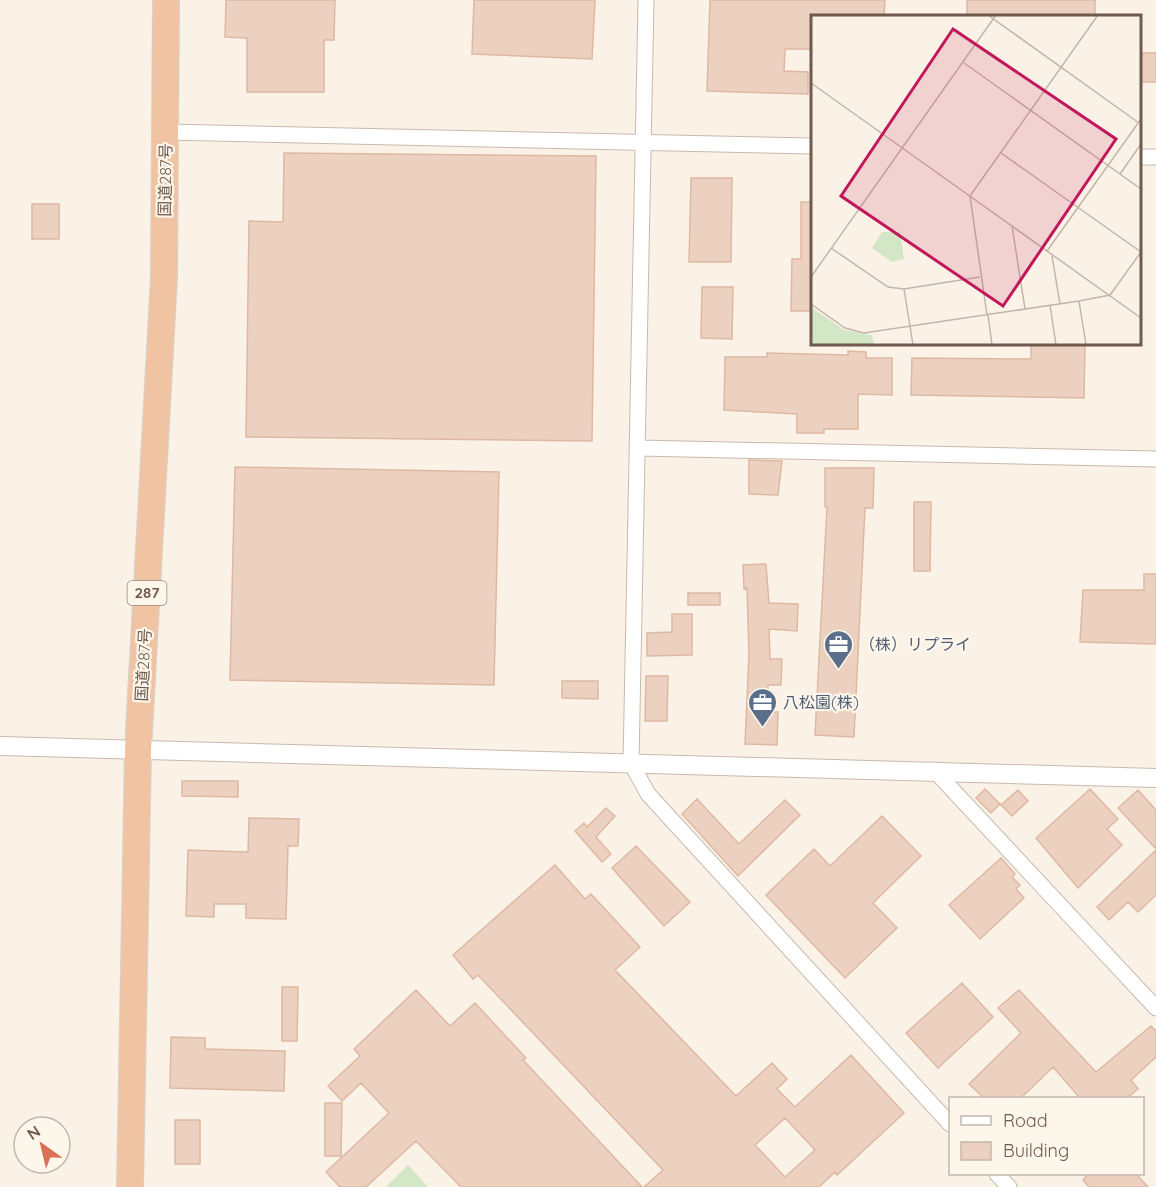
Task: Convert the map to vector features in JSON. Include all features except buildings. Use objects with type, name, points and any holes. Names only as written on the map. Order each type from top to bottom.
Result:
[{"type":"highway","name":"国道287号","points":[[130,1187],[138,750],[164,277],[166,0]]},
{"type":"street","points":[[646,0],[639,448],[631,763],[648,794],[949,1122]]},
{"type":"street","points":[[166,132],[643,140],[811,146]]},
{"type":"street","points":[[639,448],[1156,459]]},
{"type":"street","points":[[0,746],[934,770],[1156,778]]},
{"type":"street","points":[[934,770],[1156,1008]]},
{"type":"street","points":[[999,1175],[1010,1187]]},
{"type":"green space","points":[[408,1165],[428,1187],[386,1187]]},
{"type":"place","name":"（株）リプライ","points":[[838,670]]},
{"type":"place","name":"八松園(株)","points":[[762,728]]}]
